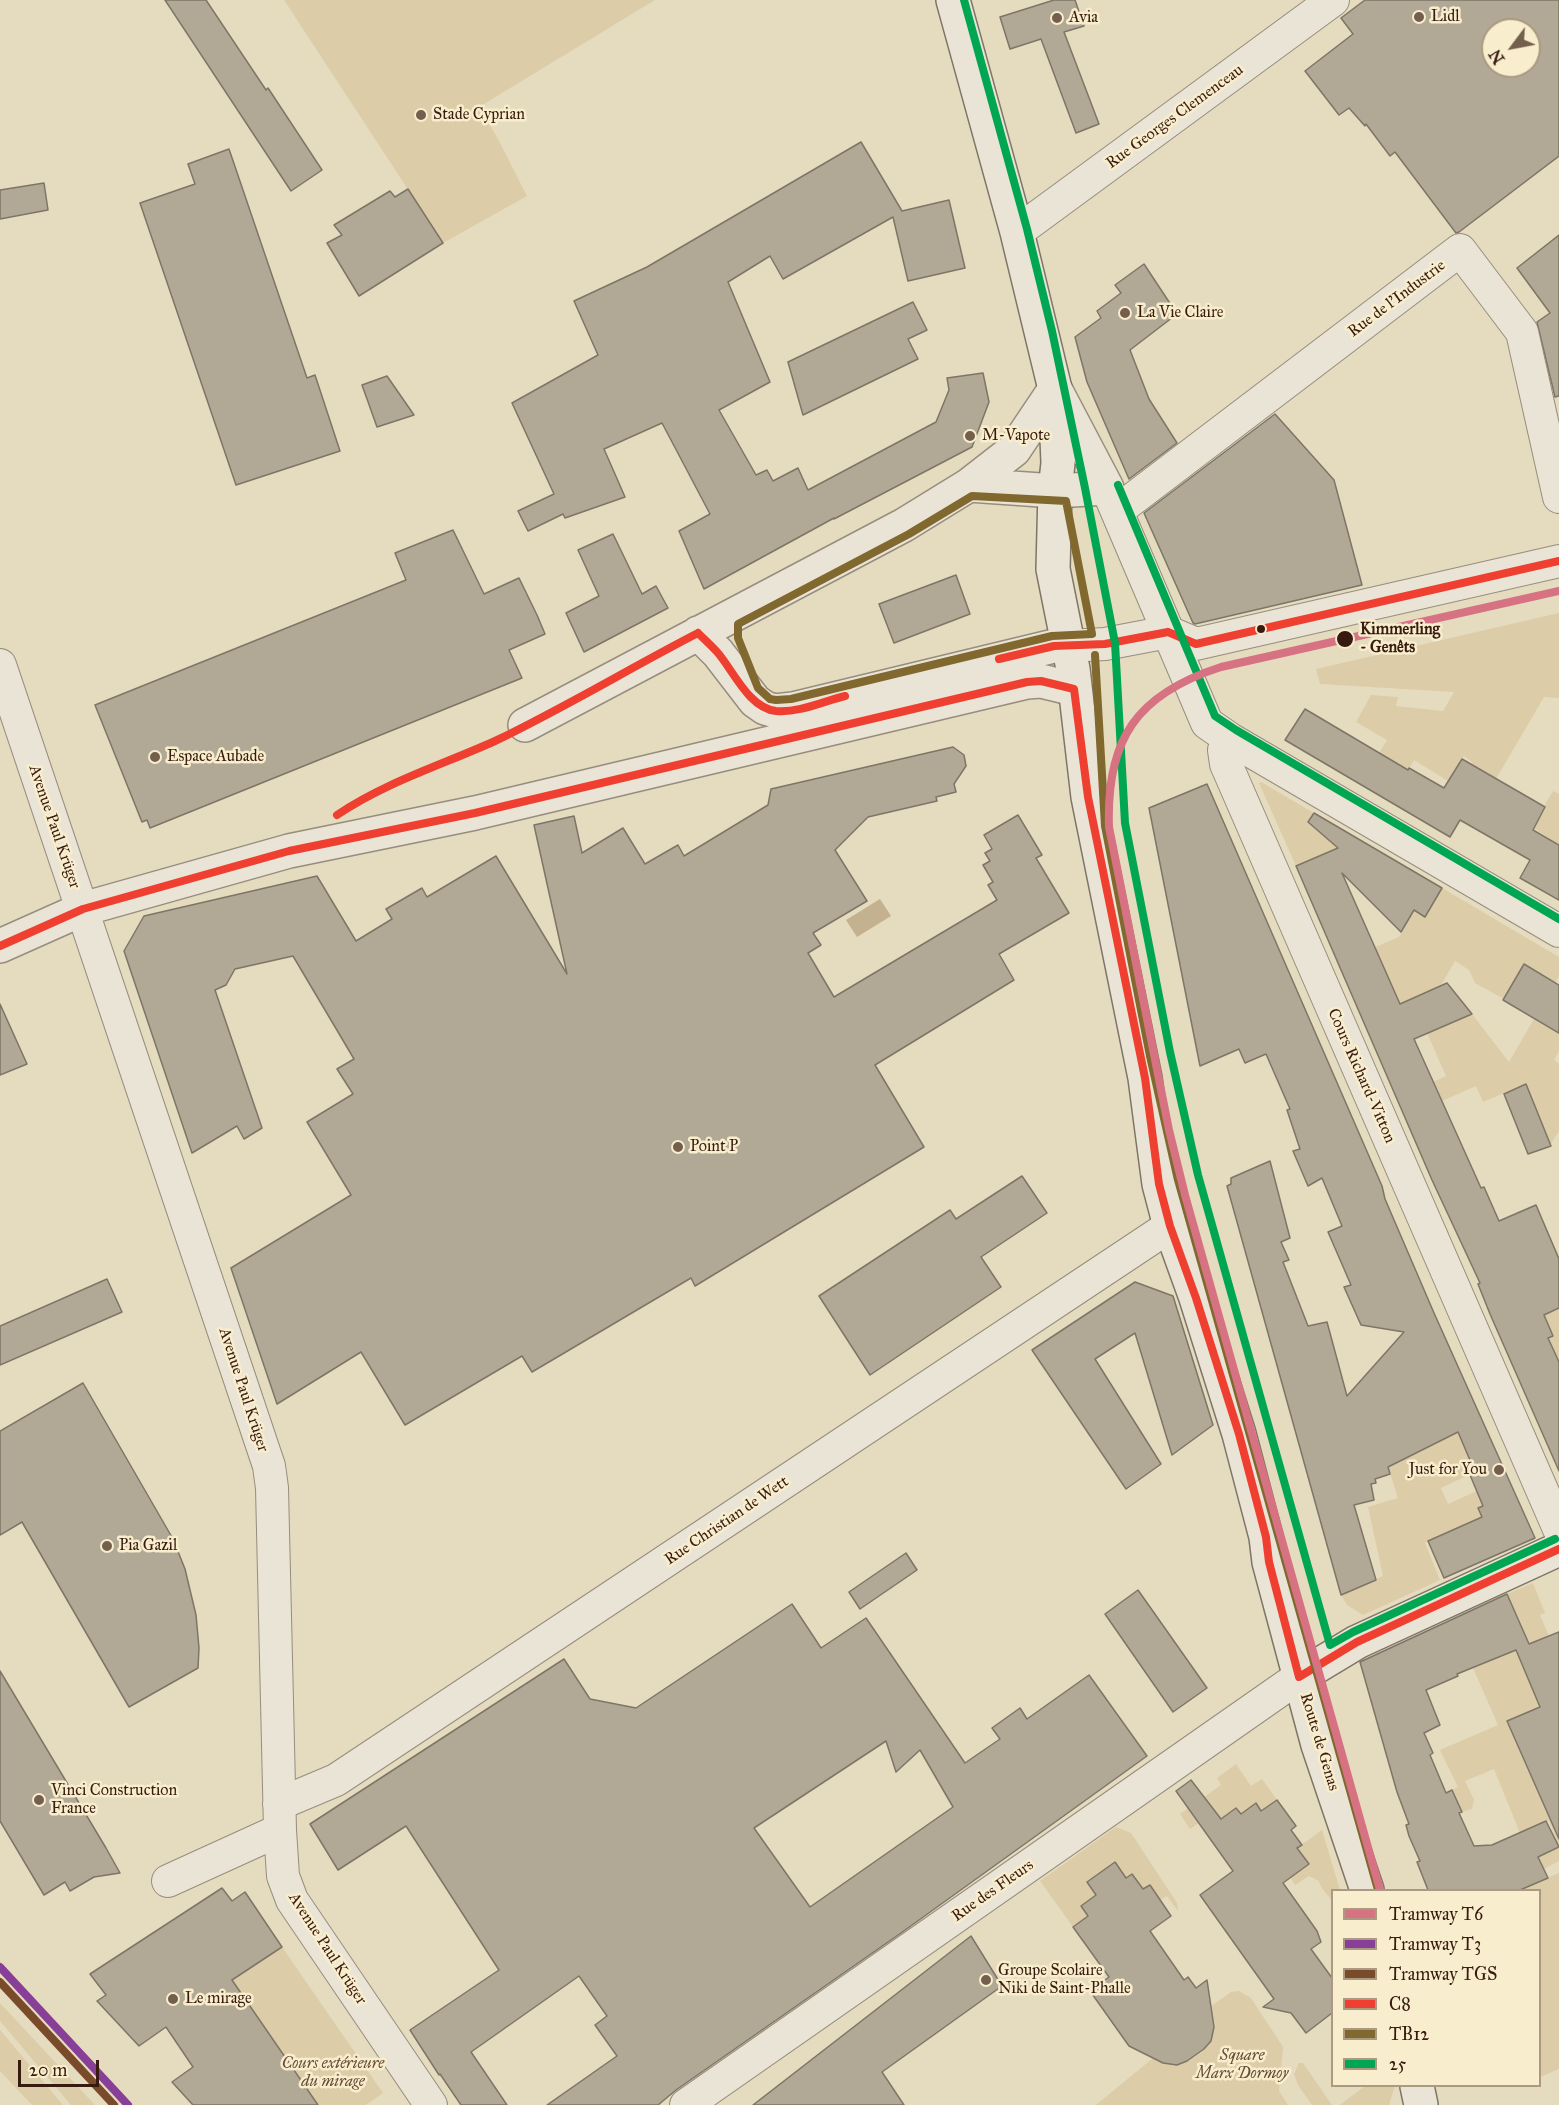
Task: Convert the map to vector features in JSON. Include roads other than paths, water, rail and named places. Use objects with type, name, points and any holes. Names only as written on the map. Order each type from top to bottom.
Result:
[{"type":"street","name":"Route de Genas","points":[[953,0],[1017,232],[1055,389],[1058,463],[1053,569],[1073,669],[1089,797],[1145,1078],[1159,1184],[1170,1226],[1239,1434],[1266,1537],[1269,1562],[1318,1745],[1367,1889]]},
{"type":"street","name":"Rue Georges Clemenceau","points":[[1017,232],[1333,0]]},
{"type":"street","name":"Rue de l'Industrie","points":[[1112,500],[1460,250],[1522,332],[1559,497]]},
{"type":"street","points":[[525,725],[904,525],[969,484],[1014,450],[1055,389],[1112,500],[1207,723],[1230,739],[1559,931]]},
{"type":"street","points":[[969,484],[1055,491],[1112,500]]},
{"type":"street","points":[[0,946],[83,909],[289,851],[475,813],[794,723],[1054,646],[1105,644],[1168,632],[1196,644],[1559,561]]},
{"type":"street","points":[[727,618],[727,640],[749,694]]},
{"type":"street","points":[[698,633],[718,653],[749,694],[765,708],[775,711],[794,723],[1027,682],[1047,681],[1074,689]]},
{"type":"street","name":"Avenue Paul Krüger","points":[[0,665],[269,1466],[272,1488],[283,1876],[292,1900],[431,2105]]},
{"type":"street","name":"Cours Richard-Vitton","points":[[1230,739],[1224,750],[1230,774],[1559,1529]]},
{"type":"street","name":"Rue Christian de Wett","points":[[168,1881],[280,1817],[1170,1226]]},
{"type":"street","points":[[1299,1677],[1357,1642],[1559,1549]]},
{"type":"street","name":"Rue des Fleurs","points":[[686,2105],[1299,1677]]},
{"type":"street","points":[[1417,2087],[1421,2105]]},
{"type":"tram line","name":"T6","points":[[1380,1889],[1185,1195],[1169,1130],[1109,827],[1113,769],[1121,745],[1132,724],[1148,706],[1168,691],[1192,678],[1221,667],[1559,591]]},
{"type":"tram line","name":"T3","points":[[0,1967],[128,2105]]},
{"type":"tram line","name":"TGS","points":[[0,1982],[114,2105]]},
{"type":"place","name":"Lidl","points":[[1419,17]]},
{"type":"place","name":"Avia","points":[[1057,18]]},
{"type":"place","name":"Stade Cyprian","points":[[421,115]]},
{"type":"place","name":"La Vie Claire","points":[[1125,313]]},
{"type":"place","name":"M-Vapote","points":[[970,436]]},
{"type":"place","name":"Kimmerling - Genêts","points":[[1345,639]]},
{"type":"place","name":"Espace Aubade","points":[[155,757]]},
{"type":"place","name":"Point P","points":[[678,1147]]},
{"type":"place","name":"Just for You","points":[[1499,1470]]},
{"type":"place","name":"Pia Gazil","points":[[107,1546]]},
{"type":"place","name":"Vinci Construction France","points":[[39,1800]]},
{"type":"place","name":"Groupe Scolaire Niki de Saint-Phalle","points":[[986,1980]]},
{"type":"place","name":"Le mirage","points":[[173,1999]]},
{"type":"park label","name":"Square Marx Dormoy","points":[[1242,2065]]},
{"type":"park label","name":"Cours extérieure du mirage","points":[[333,2073]]}]
